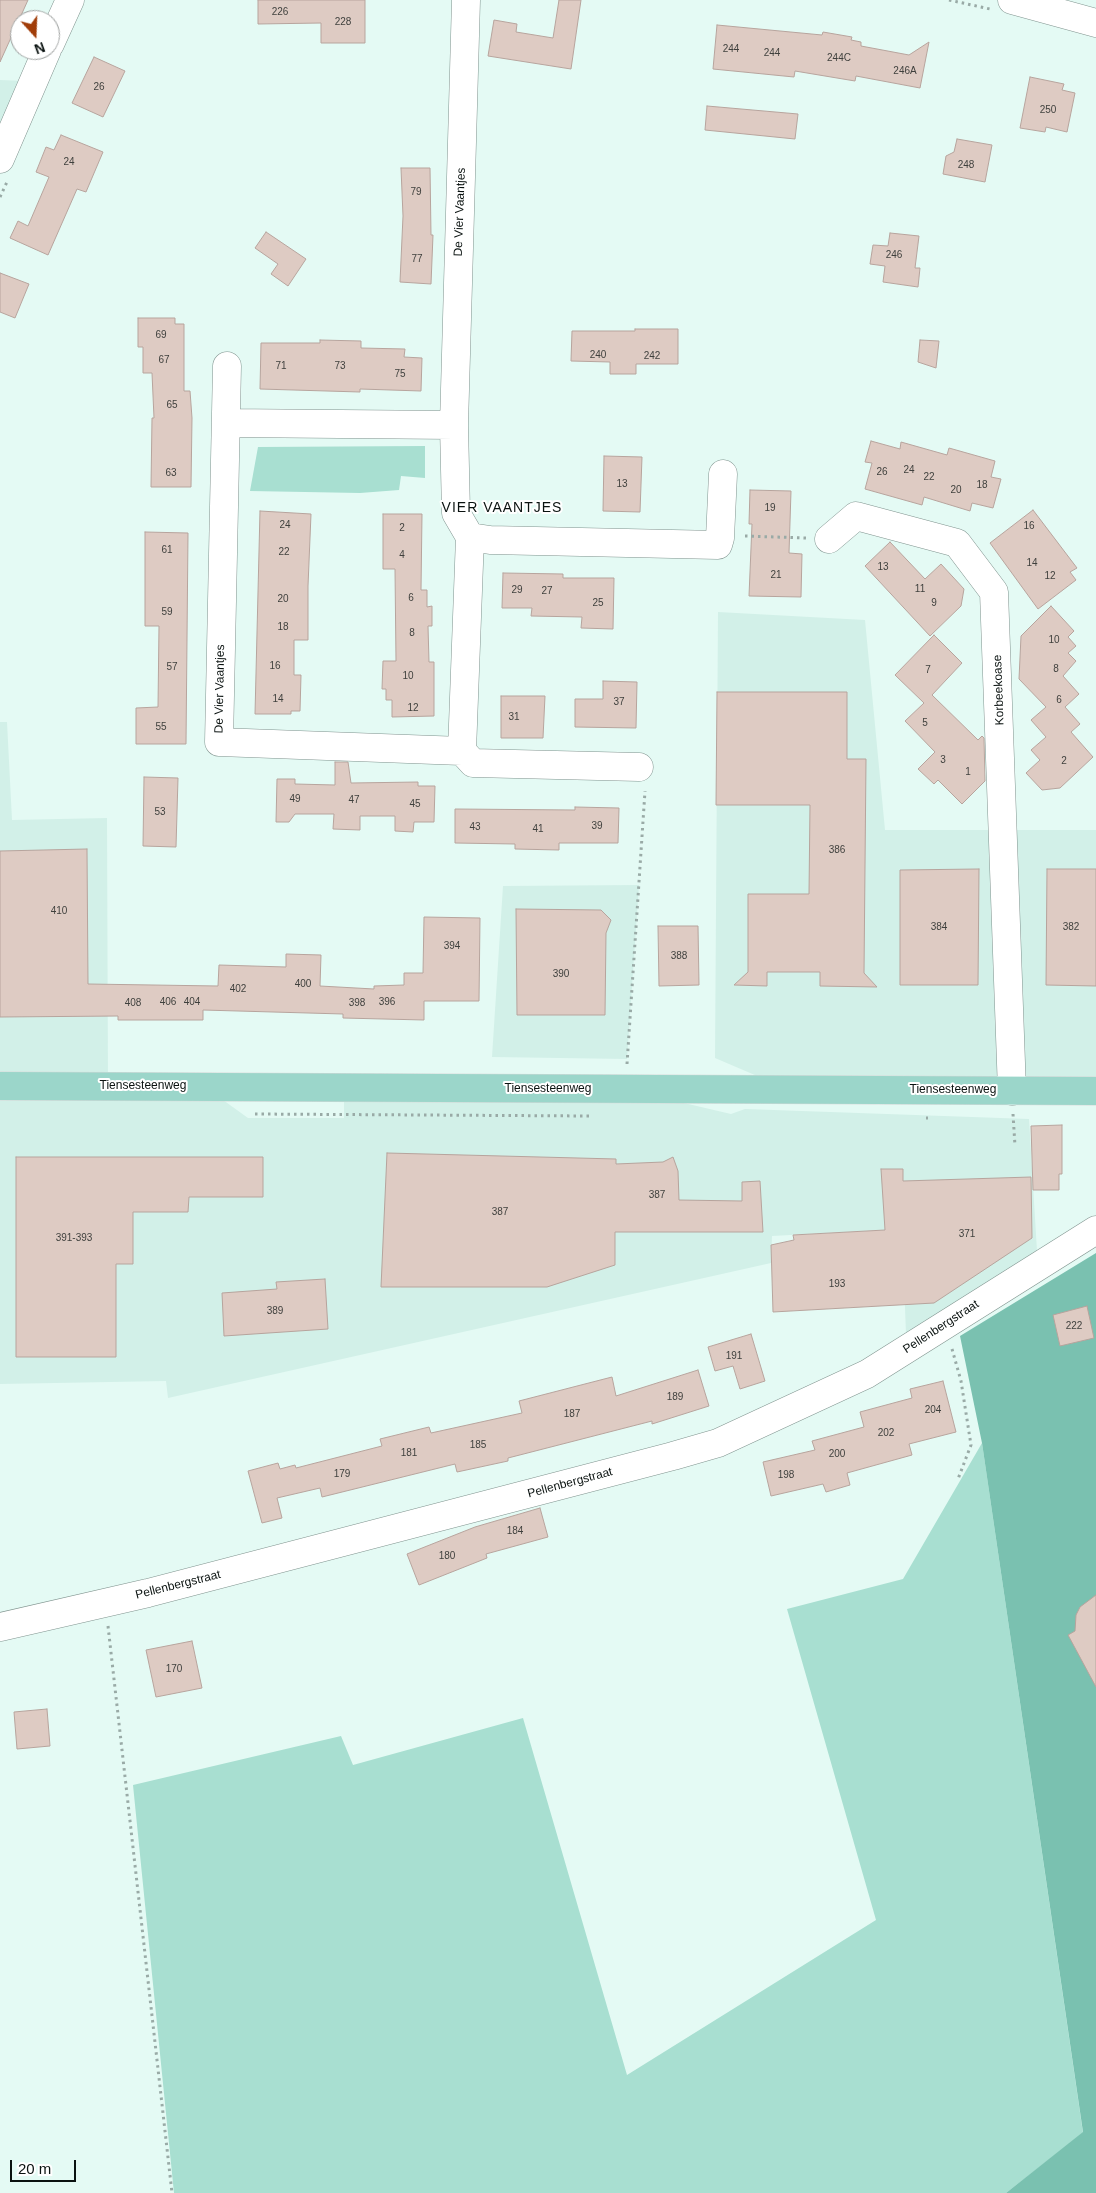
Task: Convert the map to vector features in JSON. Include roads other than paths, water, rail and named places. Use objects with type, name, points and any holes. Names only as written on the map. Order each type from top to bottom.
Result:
[{"type":"main road","name":"Tiensesteenweg","points":[[0,1086],[1096,1091]]},
{"type":"street","points":[[60,22],[70,0]]},
{"type":"street","name":"De Vier Vaantjes","points":[[466,0],[454,425],[456,512],[470,537]]},
{"type":"street","points":[[1012,0],[1096,23]]},
{"type":"street","points":[[0,159],[43,60]]},
{"type":"street","name":"De Vier Vaantjes","points":[[227,366],[219,742],[462,751]]},
{"type":"street","points":[[226,423],[454,425]]},
{"type":"street","points":[[639,766],[472,763],[462,751],[470,537],[490,540],[718,545],[720,538],[723,474]]},
{"type":"street","name":"Korbeekoase","points":[[829,539],[856,516],[957,543],[994,592],[1012,1090]]},
{"type":"street","name":"Pellenbergstraat","points":[[0,1628],[105,1603],[718,1443],[867,1374],[1096,1230]]},
{"type":"district","name":"VIER VAANTJES","points":[[502,508]]}]
